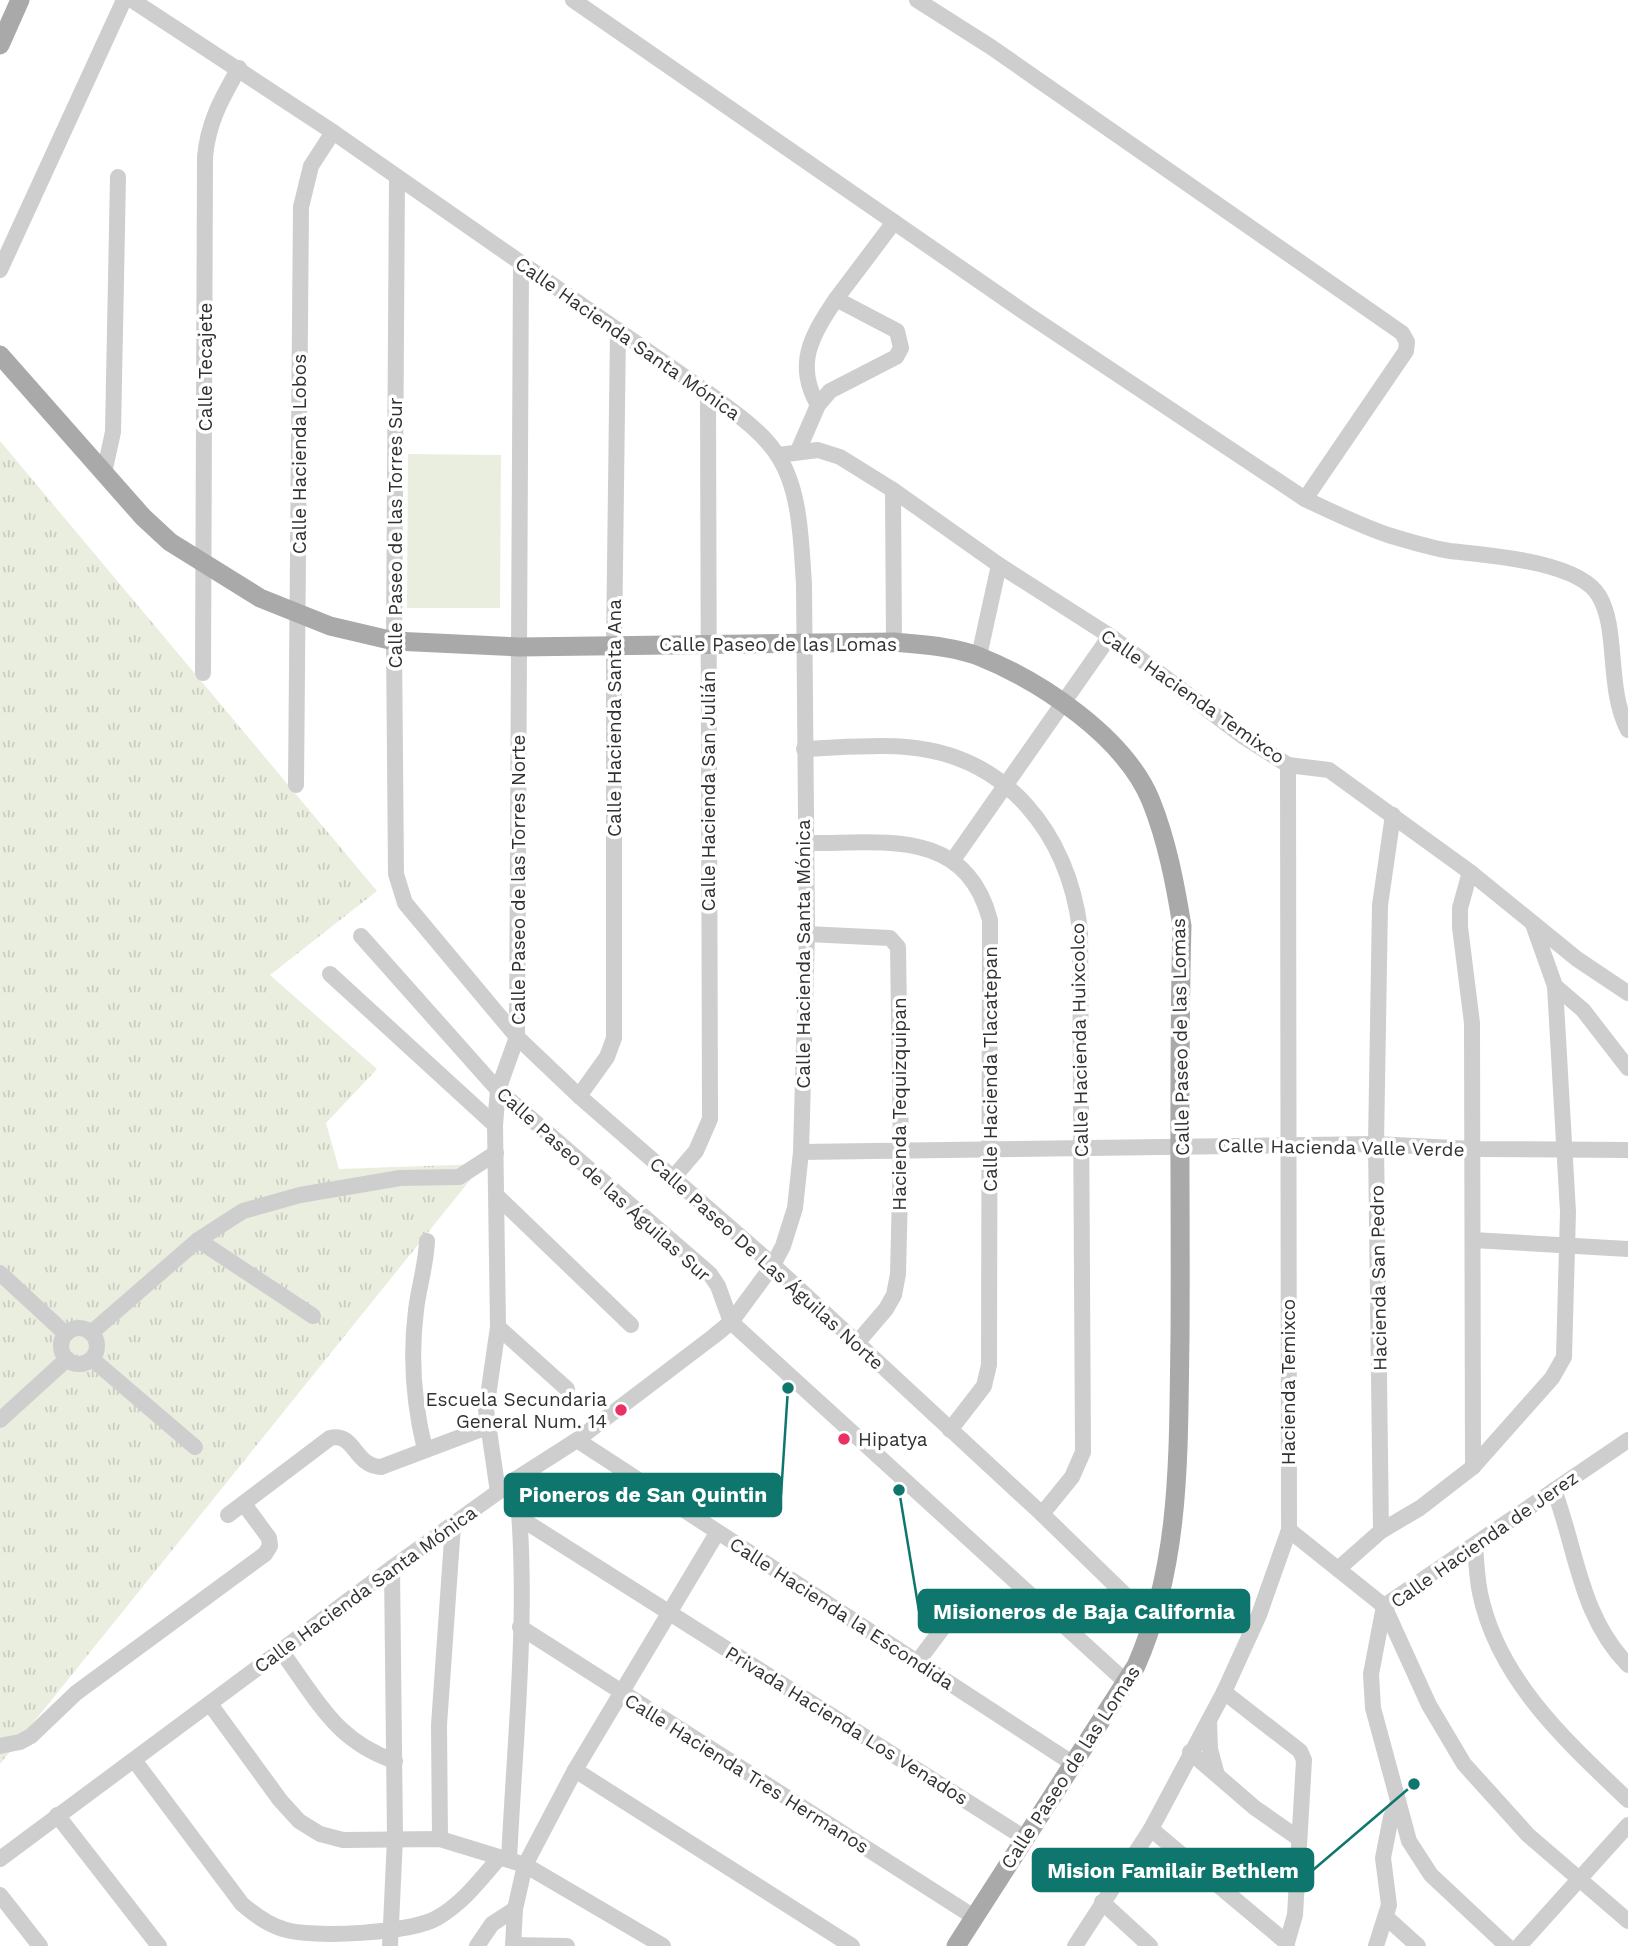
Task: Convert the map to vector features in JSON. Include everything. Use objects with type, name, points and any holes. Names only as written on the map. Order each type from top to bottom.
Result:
[{"type":"main road","points":[[0,45],[20,0]]},
{"type":"main road","name":"Calle Paseo de las Lomas","points":[[0,355],[104,473],[170,542],[260,598],[298,616],[364,636],[519,647],[894,642],[955,649],[979,656],[1052,695],[1103,734],[1132,766],[1151,799],[1167,847],[1182,926],[1177,1496],[1154,1623],[1126,1682],[1023,1837],[956,1946]]},
{"type":"street","points":[[0,270],[124,0]]},
{"type":"street","name":"Calle Hacienda Santa Mónica","points":[[0,1859],[498,1492],[577,1440],[731,1322],[773,1265],[795,1208],[801,1152],[807,934],[802,643],[804,584],[800,532],[792,490],[778,455],[744,419],[708,393],[333,132],[132,0]]},
{"type":"street","points":[[573,0],[1027,314],[1305,499],[1345,519],[1389,535],[1447,550],[1509,556],[1542,563],[1580,581],[1599,594],[1607,618],[1615,695],[1628,730]]},
{"type":"street","points":[[917,0],[991,47],[1402,333],[1407,342],[1406,351],[1305,499]]},
{"type":"street","name":"Calle Tecajete","points":[[203,673],[205,157],[207,132],[215,111],[239,68]]},
{"type":"street","name":"Calle Hacienda Lobos","points":[[296,785],[301,207],[311,166],[333,132]]},
{"type":"street","points":[[104,473],[113,432],[118,177]]},
{"type":"street","name":"Calle Paseo de las Torres Sur","points":[[397,177],[394,640],[398,889]]},
{"type":"street","points":[[818,405],[808,388],[805,362],[820,323],[894,222]]},
{"type":"street","name":"Calle Paseo de las Torres Norte","points":[[498,1492],[487,1427],[489,1382],[498,1327],[495,1125],[498,1090],[517,1037],[521,263]]},
{"type":"street","points":[[798,451],[818,405],[830,391],[896,357],[901,348],[897,331],[836,299]]},
{"type":"street","name":"Calle Hacienda Santa Ana","points":[[579,1096],[607,1056],[614,1038],[614,645],[618,330]]},
{"type":"street","name":"Calle Hacienda San Julián","points":[[673,1178],[695,1151],[710,1119],[708,393]]},
{"type":"street","name":"Calle Hacienda Temixco","points":[[778,455],[818,450],[840,457],[893,490],[999,565],[1110,636],[1229,727],[1288,765],[1329,771],[1470,872],[1577,959],[1628,993]]},
{"type":"street","points":[[893,490],[894,642]]},
{"type":"street","points":[[979,656],[999,565]]},
{"type":"street","points":[[953,860],[1110,636]]},
{"type":"street","name":"Calle Hacienda Huixcolco","points":[[804,749],[905,747],[930,751],[988,773],[1005,784],[1033,813],[1049,837],[1075,893],[1080,929],[1083,1452],[1072,1478],[1042,1514]]},
{"type":"street","name":"Hacienda Temixco","points":[[1075,1946],[1151,1829],[1224,1692],[1259,1615],[1289,1530],[1288,765]]},
{"type":"street","name":"Hacienda San Pedro","points":[[1381,1531],[1376,1144],[1380,905],[1393,815]]},
{"type":"street","name":"Calle Hacienda Tlacatepan","points":[[804,843],[924,846],[953,860],[978,889],[990,920],[989,1365],[984,1385],[950,1430]]},
{"type":"street","points":[[1470,872],[1460,908],[1460,927],[1472,1023],[1473,1467]]},
{"type":"street","name":"Calle Paseo De Las Águilas Norte","points":[[398,889],[405,903],[517,1037],[579,1096],[773,1265],[1042,1514],[1154,1623]]},
{"type":"street","points":[[1338,1569],[1381,1531],[1431,1500],[1473,1467],[1552,1378],[1564,1357],[1567,1190],[1562,1147],[1555,986],[1533,922]]},
{"type":"street","name":"Hacienda Tequizquipan","points":[[807,934],[890,938],[898,947],[901,1151],[898,1274],[894,1295],[857,1343]]},
{"type":"street","name":"Calle Paseo de las Águilas Sur","points":[[361,936],[498,1090],[710,1274],[718,1286],[731,1322],[1126,1682]]},
{"type":"street","points":[[330,974],[495,1125]]},
{"type":"street","points":[[1555,986],[1583,1010],[1628,1068]]},
{"type":"street","name":"Calle Hacienda Valle Verde","points":[[801,1152],[1376,1144],[1473,1149],[1562,1147],[1628,1150]]},
{"type":"street","points":[[91,1333],[198,1240],[243,1210],[300,1195],[400,1178],[459,1177],[496,1153]]},
{"type":"street","points":[[498,1197],[631,1325]]},
{"type":"street","points":[[198,1240],[313,1316]]},
{"type":"street","points":[[1473,1240],[1566,1248],[1628,1249]]},
{"type":"street","points":[[425,1450],[418,1422],[413,1365],[416,1310],[426,1264],[427,1241]]},
{"type":"street","points":[[0,1273],[66,1334]]},
{"type":"street","points":[[498,1327],[567,1389]]},
{"type":"street","points":[[76,1329],[91,1333],[97,1349],[92,1359],[77,1364],[67,1359],[61,1344],[66,1334],[76,1329]]},
{"type":"street","points":[[0,1420],[67,1359]]},
{"type":"street","points":[[92,1359],[195,1447]]},
{"type":"street","points":[[228,1516],[330,1438],[338,1436],[346,1440],[364,1463],[371,1467],[381,1467],[487,1427]]},
{"type":"street","name":"Calle Hacienda la Escondida","points":[[577,1440],[1072,1763]]},
{"type":"street","name":"Calle Hacienda de Jerez","points":[[1507,1946],[1431,1875],[1409,1841],[1373,1708],[1371,1674],[1384,1606],[1628,1440]]},
{"type":"street","points":[[516,1479],[520,1518],[520,1628],[511,1861],[515,1909],[513,1946],[567,1946]]},
{"type":"street","points":[[1554,1490],[1588,1605],[1601,1631],[1628,1665]]},
{"type":"street","points":[[4,1745],[31,1736],[76,1693],[265,1554],[271,1546],[269,1538],[244,1504]]},
{"type":"street","name":"Privada Hacienda Los Venados","points":[[520,1518],[1023,1837]]},
{"type":"street","points":[[440,1839],[439,1725],[453,1525]]},
{"type":"street","points":[[1289,1530],[1384,1606],[1429,1705],[1464,1764],[1528,1835],[1628,1921]]},
{"type":"street","points":[[134,1760],[242,1904],[262,1921],[285,1930],[390,1938],[436,1919],[511,1861],[575,1770],[717,1533]]},
{"type":"street","points":[[1475,1545],[1480,1593],[1505,1661],[1549,1722],[1628,1800]]},
{"type":"street","points":[[390,1938],[395,1838],[392,1569]]},
{"type":"street","points":[[918,1661],[954,1613]]},
{"type":"street","name":"Calle Hacienda Tres Hermanos","points":[[520,1628],[974,1917]]},
{"type":"street","points":[[281,1650],[341,1732],[357,1745],[395,1760]]},
{"type":"street","points":[[1151,1829],[1286,1944],[1295,1915],[1303,1768],[1300,1751],[1224,1692]]},
{"type":"street","points":[[210,1704],[299,1821],[320,1834],[343,1840],[440,1839],[511,1861],[663,1946]]},
{"type":"street","points":[[1209,1721],[1210,1749],[1217,1775]]},
{"type":"street","points":[[1190,1752],[1255,1808],[1298,1838]]},
{"type":"street","points":[[575,1770],[852,1946]]},
{"type":"street","points":[[1376,1946],[1389,1905],[1383,1858],[1391,1817],[1398,1803]]},
{"type":"street","points":[[57,1815],[159,1946]]},
{"type":"street","points":[[1519,1946],[1628,1825]]},
{"type":"street","points":[[0,1895],[40,1946]]},
{"type":"street","points":[[1102,1902],[1150,1946]]},
{"type":"street","points":[[477,1946],[492,1924],[515,1909]]},
{"type":"street","points":[[1386,1917],[1418,1946]]},
{"type":"green space","points":[[0,441],[377,891],[270,975],[377,1069],[326,1123],[339,1169],[483,1164],[0,1764]]},
{"type":"green space","points":[[408,454],[501,455],[500,608],[407,608]]},
{"type":"place","name":"Pioneros de San Quintin","points":[[788,1388]]},
{"type":"place","name":"Escuela Secundaria General Num. 14","points":[[621,1410]]},
{"type":"place","name":"Hipatya","points":[[844,1439]]},
{"type":"place","name":"Misioneros de Baja California","points":[[899,1490]]},
{"type":"place","name":"Mision Familair Bethlem","points":[[1414,1784]]}]
